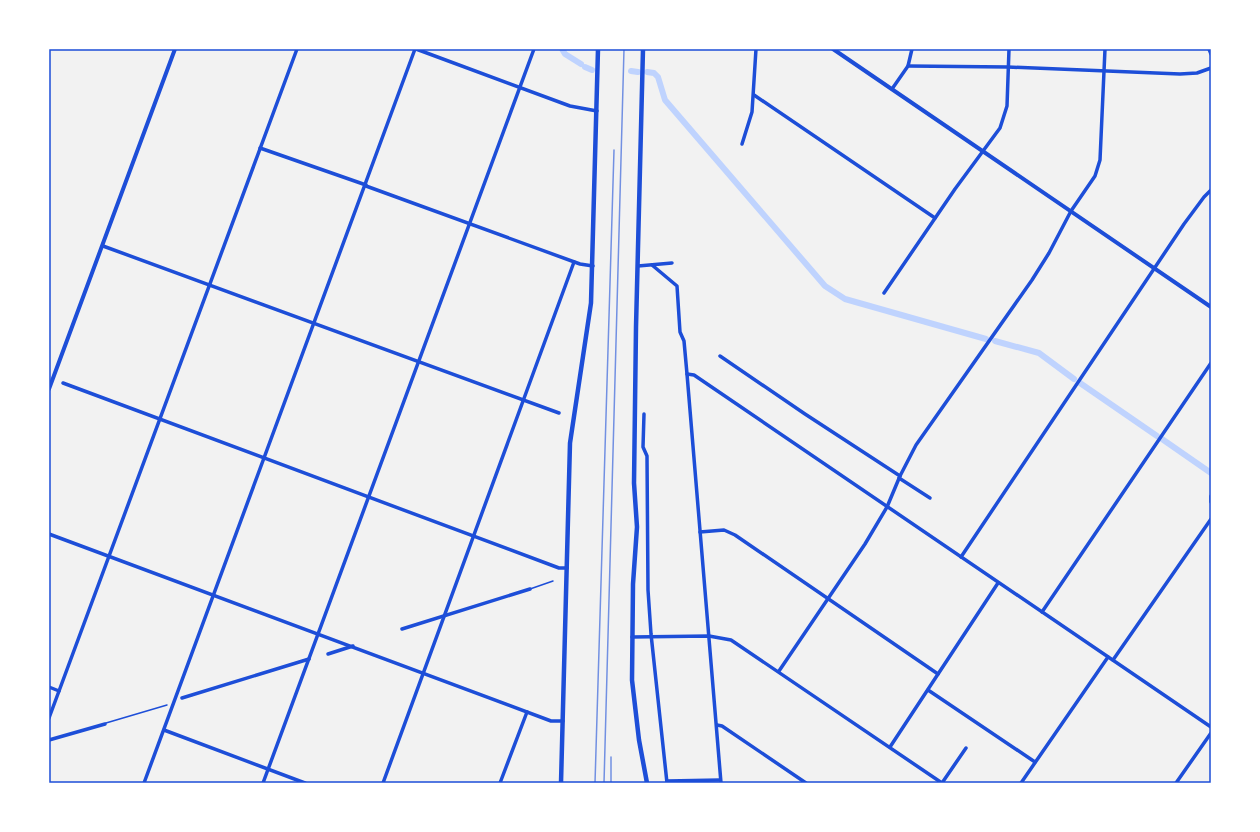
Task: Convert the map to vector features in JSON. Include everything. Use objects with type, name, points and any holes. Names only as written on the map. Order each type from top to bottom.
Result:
[{"type":"main road","points":[[561,783],[570,443],[590,315],[593,266],[598,49]]},
{"type":"main road","points":[[643,49],[634,483],[637,527],[633,580],[632,680],[639,740],[647,783]]},
{"type":"street","points":[[49,389],[51,380],[103,246],[175,49]]},
{"type":"street","points":[[49,718],[254,169],[260,148],[297,49]]},
{"type":"street","points":[[144,783],[416,49],[570,106],[597,111]]},
{"type":"street","points":[[263,783],[534,49]]},
{"type":"street","points":[[742,144],[752,112],[756,49]]},
{"type":"street","points":[[832,49],[1211,307]]},
{"type":"street","points":[[892,89],[908,66],[912,49]]},
{"type":"street","points":[[884,293],[1000,128],[1007,106],[1009,49]]},
{"type":"street","points":[[779,671],[828,599],[887,507],[919,440],[1032,280],[1049,253],[1071,211],[1094,176],[1100,160],[1105,49]]},
{"type":"street","points":[[1209,49],[1211,54]]},
{"type":"street","points":[[908,66],[1008,67],[1180,74],[1197,73],[1211,68]]},
{"type":"street","points":[[754,95],[936,218]]},
{"type":"street","points":[[260,148],[574,262],[593,266]]},
{"type":"street","points":[[961,557],[1055,414],[1184,224],[1211,190]]},
{"type":"street","points":[[103,246],[558,413]]},
{"type":"street","points":[[383,783],[422,673],[574,262]]},
{"type":"street","points":[[638,266],[672,263]]},
{"type":"street","points":[[644,414],[643,447],[647,456],[648,590],[651,636],[667,782],[720,781],[717,726],[687,374],[684,341],[680,326],[677,286],[652,265]]},
{"type":"street","points":[[720,356],[930,498]]},
{"type":"street","points":[[1042,612],[1211,363]]},
{"type":"street","points":[[687,374],[694,375],[1211,727]]},
{"type":"street","points":[[63,383],[559,568],[567,568]]},
{"type":"street","points":[[1211,496],[1211,502]]},
{"type":"street","points":[[1112,660],[1211,519]]},
{"type":"street","points":[[700,532],[724,530],[730,532],[938,674]]},
{"type":"street","points":[[49,534],[319,633],[526,712],[551,721],[563,721]]},
{"type":"street","points":[[890,747],[998,583]]},
{"type":"street","points":[[402,629],[530,589]]},
{"type":"street","points":[[632,637],[709,636],[731,640],[779,671],[942,783],[966,748]]},
{"type":"street","points":[[328,654],[352,646]]},
{"type":"street","points":[[1021,783],[1108,657]]},
{"type":"street","points":[[182,698],[309,659]]},
{"type":"street","points":[[49,687],[59,691]]},
{"type":"street","points":[[928,690],[1035,762]]},
{"type":"street","points":[[500,783],[526,712]]},
{"type":"street","points":[[49,740],[105,724]]},
{"type":"street","points":[[717,726],[722,726],[806,783]]},
{"type":"street","points":[[164,730],[305,783]]},
{"type":"street","points":[[1176,783],[1211,733]]},
{"type":"lane","points":[[530,589],[553,581]]},
{"type":"lane","points":[[105,724],[167,705]]},
{"type":"waterway","points":[[562,49],[565,54],[581,64]]},
{"type":"waterway","points":[[585,67],[592,70]]},
{"type":"waterway","points":[[631,71],[638,72]]},
{"type":"waterway","points":[[647,72],[654,73],[658,77],[665,100],[825,286],[845,299],[986,339]]},
{"type":"waterway","points":[[995,341],[1039,353],[1074,379]]},
{"type":"waterway","points":[[1080,383],[1157,436]]},
{"type":"waterway","points":[[1162,439],[1211,473]]},
{"type":"railway","points":[[604,783],[624,49]]},
{"type":"railway","points":[[595,783],[614,150]]},
{"type":"railway","points":[[611,757],[611,783]]}]
